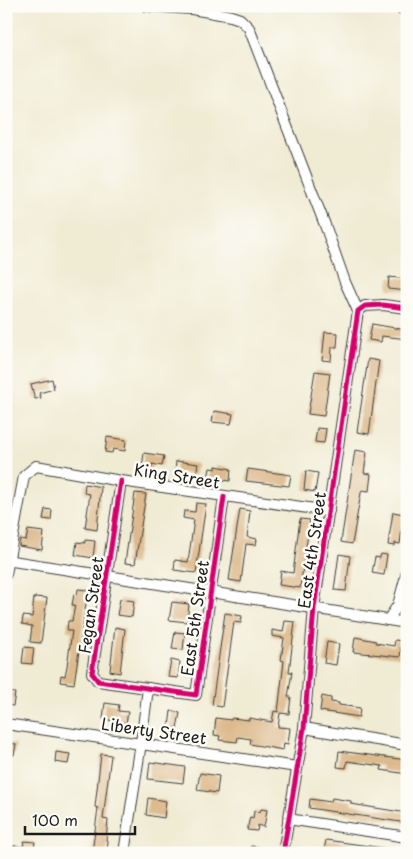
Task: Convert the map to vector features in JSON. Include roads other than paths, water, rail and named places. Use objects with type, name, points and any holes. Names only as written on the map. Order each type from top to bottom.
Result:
[{"type":"street","points":[[147,6],[192,9],[231,16],[240,19],[249,28],[325,224],[345,282],[358,311],[365,306],[384,305],[407,308]]},
{"type":"street","points":[[396,6],[407,11]]},
{"type":"street","name":"East 4th Street","points":[[283,853],[304,728],[314,608],[358,311]]},
{"type":"street","name":"King Street","points":[[7,561],[24,476],[36,466],[224,497],[329,511]]},
{"type":"street","name":"Fegan Street","points":[[121,481],[92,673],[98,681],[148,688]]},
{"type":"street","name":"East 5th Street","points":[[148,688],[196,695],[224,497]]},
{"type":"street","points":[[6,574],[7,561],[407,623]]},
{"type":"street","points":[[388,620],[398,605],[407,572]]},
{"type":"street","points":[[124,853],[148,688]]},
{"type":"street","name":"Liberty Street","points":[[6,724],[297,767]]},
{"type":"street","points":[[304,728],[407,744]]},
{"type":"street","points":[[288,819],[407,837]]}]
